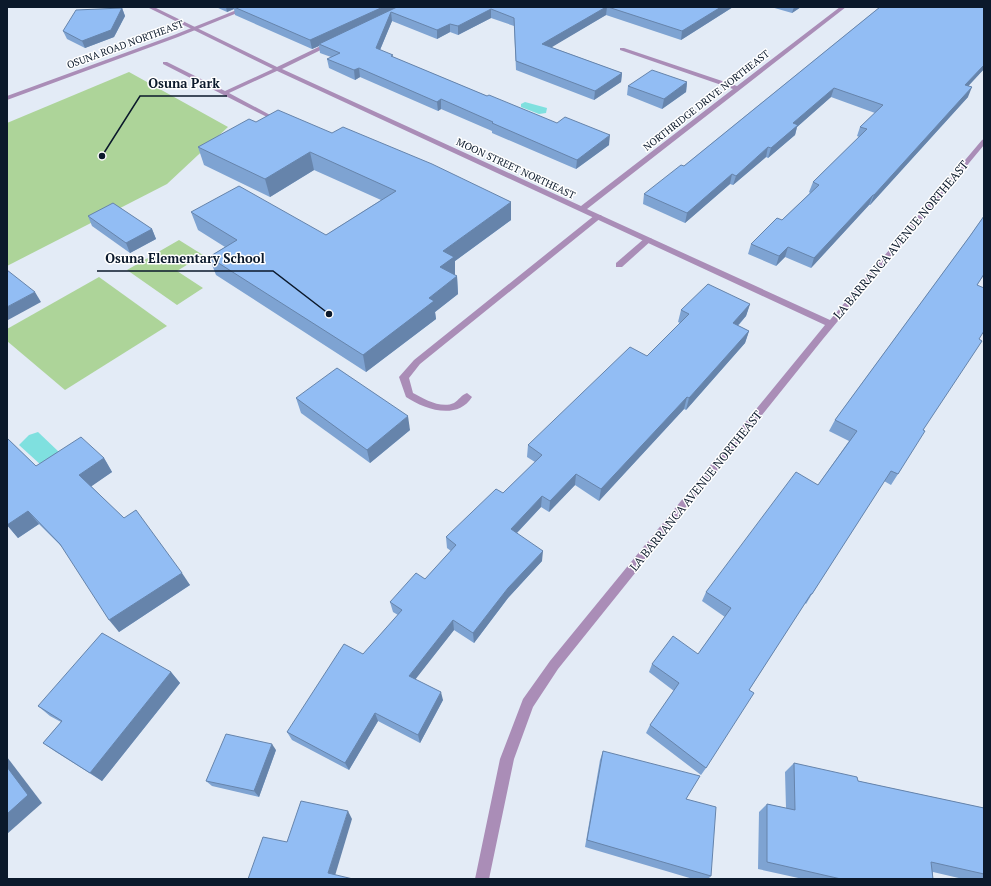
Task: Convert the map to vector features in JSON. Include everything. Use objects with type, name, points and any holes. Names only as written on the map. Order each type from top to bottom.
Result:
[{"type":"street","name":"MOON STREET NORTHEAST","points":[[150,7],[277,68],[831,324]]},
{"type":"street","name":"OSUNA ROAD NORTHEAST","points":[[7,98],[194,29],[249,7]]},
{"type":"street","name":"NORTHRIDGE DRIVE NORTHEAST","points":[[582,209],[843,7]]},
{"type":"street","points":[[225,92],[339,40]]},
{"type":"street","points":[[622,48],[737,88]]},
{"type":"street","points":[[165,63],[270,116]]},
{"type":"street","name":"LA BARRANCA AVENUE NORTHEAST","points":[[482,879],[507,760],[528,703],[554,665],[831,324],[984,141]]},
{"type":"street","points":[[467,397],[456,405],[437,407],[420,402],[409,395],[404,377],[417,362],[598,217]]},
{"type":"street","points":[[619,265],[648,240]]},
{"type":"shaded area","points":[[129,72],[228,127],[167,184],[7,266],[7,123]]},
{"type":"shaded area","points":[[525,102],[547,108],[546,113],[539,114],[521,107],[521,104]]},
{"type":"shaded area","points":[[179,240],[203,255],[177,271],[203,288],[177,305],[127,270]]},
{"type":"shaded area","points":[[99,277],[167,326],[65,390],[7,341],[7,329]]},
{"type":"shaded area","points":[[38,432],[60,453],[41,465],[19,445],[29,435]]},
{"type":"building","points":[[234,7],[383,7],[310,40]]},
{"type":"building","points":[[397,7],[606,7],[542,44],[622,73],[595,91],[516,61],[514,18],[491,9],[458,26],[450,24],[437,30],[391,12],[376,48],[393,55],[391,56],[487,96],[489,95],[557,123],[565,117],[610,135],[577,160],[441,99],[437,102],[359,68],[354,70],[327,59],[340,53],[319,44]]},
{"type":"building","points":[[608,7],[721,7],[682,31]]},
{"type":"building","points":[[880,7],[984,7],[984,65],[965,85],[972,87],[874,195],[814,258],[788,247],[779,256],[751,244],[777,218],[782,220],[819,185],[813,182],[867,129],[860,127],[883,105],[834,88],[793,123],[798,125],[771,148],[768,147],[736,176],[732,174],[687,213],[644,194],[681,165],[684,166]]},
{"type":"building","points":[[122,8],[111,30],[82,41],[63,31],[76,10]]},
{"type":"building","points":[[652,70],[687,82],[664,99],[628,86]]},
{"type":"building","points":[[278,110],[332,133],[343,127],[432,164],[511,202],[443,251],[454,257],[440,267],[457,276],[429,298],[434,301],[363,355],[209,257],[237,240],[191,212],[239,186],[326,235],[396,191],[310,152],[265,179],[198,147],[249,119],[256,122]]},
{"type":"building","points":[[113,203],[152,229],[126,243],[88,216]]},
{"type":"building","points":[[984,216],[984,274],[977,285],[984,288],[984,331],[979,339],[982,341],[923,430],[925,431],[898,474],[891,471],[811,594],[749,690],[754,693],[706,768],[650,725],[679,683],[652,664],[673,636],[698,654],[731,608],[706,592],[796,472],[818,485],[857,431],[835,420]]},
{"type":"building","points":[[7,270],[35,292],[7,307]]},
{"type":"building","points":[[708,284],[750,304],[733,323],[749,331],[689,398],[687,397],[601,489],[576,474],[550,501],[542,496],[511,529],[543,551],[508,588],[473,633],[453,620],[409,676],[441,692],[418,735],[375,713],[345,763],[287,732],[344,644],[363,654],[402,610],[390,602],[416,573],[425,579],[456,545],[446,537],[496,489],[503,493],[542,455],[528,445],[630,347],[647,356],[689,314],[681,310]]},
{"type":"building","points":[[337,368],[408,416],[367,450],[296,398]]},
{"type":"building","points":[[81,437],[104,458],[79,475],[124,518],[136,510],[182,573],[109,620],[60,544],[28,511],[7,525],[7,438],[36,466]]},
{"type":"building","points":[[102,633],[171,672],[90,773],[43,743],[62,721],[38,706]]},
{"type":"building","points":[[226,734],[272,744],[254,791],[206,781]]},
{"type":"building","points":[[603,751],[700,776],[686,799],[716,807],[711,876],[587,840]]},
{"type":"building","points":[[794,763],[857,777],[858,781],[984,808],[984,874],[931,862],[933,879],[841,879],[767,862],[767,804],[795,810]]},
{"type":"building","points":[[7,767],[28,795],[7,814]]},
{"type":"building","points":[[301,801],[348,811],[328,873],[353,879],[248,879],[263,837],[287,842]]},
{"type":"place","name":"Osuna Park","points":[[102,156]]},
{"type":"place","name":"Osuna Elementary School","points":[[329,314]]}]
